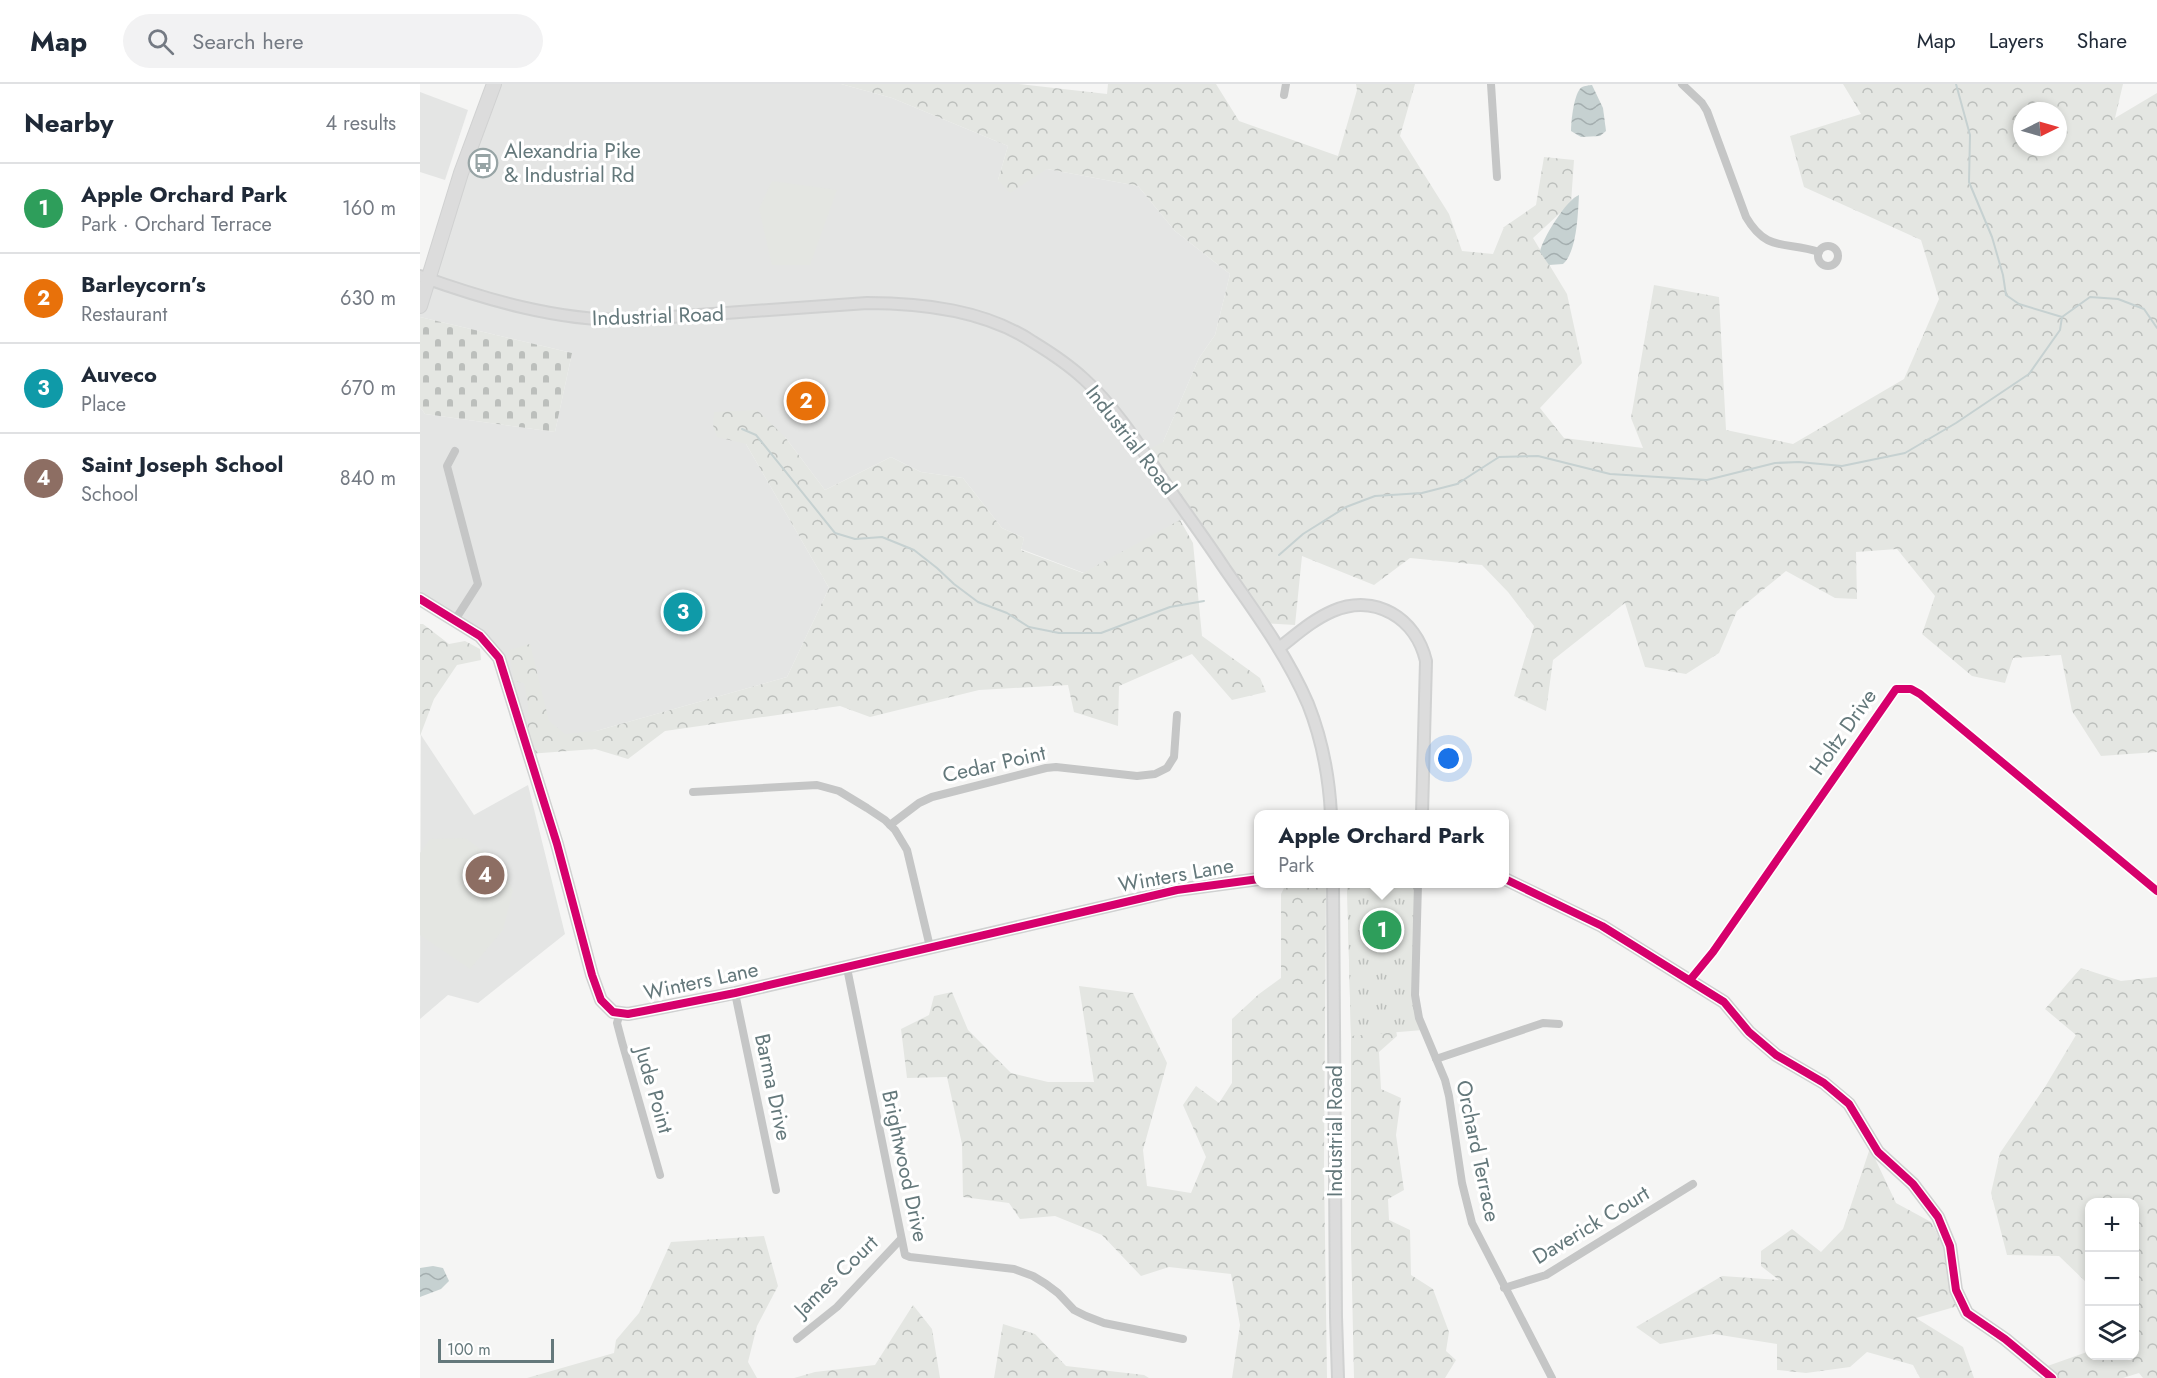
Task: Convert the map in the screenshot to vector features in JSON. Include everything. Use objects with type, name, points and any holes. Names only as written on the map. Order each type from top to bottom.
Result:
[{"type":"highway","points":[[420,306],[425,278],[494,84]]},
{"type":"street","points":[[1284,94],[1286,84]]},
{"type":"street","points":[[1491,84],[1497,177]]},
{"type":"street","points":[[1682,84],[1707,111],[1746,217],[1753,230],[1769,241],[1792,247],[1806,247],[1819,252]]},
{"type":"street","name":"Industrial Road","points":[[425,278],[537,311],[581,318],[630,320],[894,303],[924,305],[959,312],[1032,340],[1085,380],[1109,406],[1201,532],[1279,648],[1299,686],[1314,722],[1327,768],[1331,810]]},
{"type":"street","points":[[455,451],[447,466],[478,584],[455,620]]},
{"type":"street","name":"Winters Lane","points":[[420,599],[480,636],[499,658],[557,844],[592,975],[604,1004],[613,1012],[644,1011],[735,993],[1177,890],[1254,880]]},
{"type":"street","points":[[1279,648],[1318,618],[1334,610],[1353,606],[1365,605],[1382,608],[1407,623],[1420,640],[1426,661],[1422,810]]},
{"type":"street","name":"Holtz Drive","points":[[1690,980],[1713,952],[1896,689],[1911,689],[1920,693],[2157,891]]},
{"type":"street","name":"Cedar Point","points":[[890,825],[919,803],[932,797],[1046,768],[1076,768],[1137,776],[1155,774],[1167,768],[1173,757],[1177,716]]},
{"type":"street","points":[[693,792],[799,785],[827,786],[853,799],[890,825],[907,850],[930,947]]},
{"type":"street","points":[[1509,881],[1602,926],[1724,1002],[1749,1032],[1776,1055],[1824,1083],[1849,1104],[1878,1152],[1913,1184],[1938,1217],[1950,1246],[1956,1290],[1967,1313],[2005,1339],[2052,1378]]},
{"type":"street","name":"Industrial Road","points":[[1333,888],[1335,1306],[1338,1378]]},
{"type":"street","name":"Orchard Terrace","points":[[1418,888],[1415,995],[1419,1018],[1449,1096],[1462,1183],[1472,1224],[1552,1378]]},
{"type":"street","name":"Brightwood Drive","points":[[848,968],[904,1253],[910,1257],[1014,1269],[1034,1276],[1058,1293],[1074,1310],[1086,1317],[1104,1323],[1184,1339]]},
{"type":"street","name":"Barma Drive","points":[[735,993],[776,1190]]},
{"type":"street","name":"Jude Point","points":[[620,1013],[617,1023],[660,1175]]},
{"type":"street","points":[[1436,1059],[1543,1023],[1559,1024]]},
{"type":"street","name":"Daverick Court","points":[[1504,1288],[1546,1275],[1693,1184]]},
{"type":"street","name":"James Court","points":[[797,1339],[837,1307],[901,1239]]},
{"type":"shaded area","points":[[494,84],[841,84],[892,98],[1008,146],[998,180],[1047,169],[1138,186],[1175,231],[1230,274],[1215,335],[1199,358],[1163,442],[1189,516],[1084,573],[1021,549],[1024,538],[1002,528],[963,478],[921,472],[891,457],[825,490],[785,437],[746,444],[829,588],[787,677],[596,731],[528,754],[489,645],[420,599],[420,407],[425,414],[555,432],[572,353],[420,317],[420,306]]},
{"type":"shaded area","points":[[420,92],[468,110],[445,180],[420,172]]},
{"type":"shaded area","points":[[421,735],[474,815],[528,785],[565,934],[478,1003],[448,995],[420,1019]]},
{"type":"green space","points":[[841,84],[1019,84],[1107,94],[1108,84],[1216,84],[1239,121],[1338,156],[1357,90],[1356,84],[1415,84],[1400,136],[1449,214],[1462,251],[1493,254],[1504,227],[1536,205],[1544,157],[1574,160],[1571,203],[1533,238],[1567,294],[1582,363],[1540,408],[1564,438],[1643,448],[1631,418],[1654,285],[1719,297],[1726,430],[1793,444],[1904,379],[1939,299],[1921,240],[1804,187],[1790,136],[1861,114],[1843,84],[2123,84],[2115,118],[2157,93],[2157,752],[2101,756],[2072,711],[2061,655],[2013,658],[2005,683],[1972,676],[1922,634],[1935,596],[1897,549],[1856,552],[1857,599],[1835,598],[1786,571],[1737,611],[1719,653],[1686,674],[1645,667],[1625,603],[1553,660],[1546,711],[1514,696],[1534,626],[1508,592],[1482,565],[1410,558],[1374,585],[1302,556],[1295,625],[1263,623],[1144,452],[1163,442],[1199,358],[1215,335],[1230,274],[1175,231],[1138,186],[1047,169],[1010,193],[998,180],[1008,146],[892,98]]},
{"type":"green space","points":[[772,181],[837,190],[810,265],[772,265],[759,209]]},
{"type":"green space","points":[[420,317],[572,353],[555,432],[425,414],[420,407]]},
{"type":"green space","points":[[757,410],[785,437],[825,490],[891,457],[921,472],[963,478],[1002,528],[1024,538],[1021,550],[1083,573],[1180,520],[1193,543],[1202,636],[1260,678],[1266,692],[1232,700],[1192,654],[1119,686],[1118,726],[1074,712],[1068,685],[979,690],[870,717],[840,706],[665,731],[628,759],[595,749],[528,754],[528,704],[524,683],[514,681],[509,650],[530,644],[549,721],[565,734],[596,731],[787,677],[829,588],[746,444],[717,437],[713,425],[714,412]]},
{"type":"green space","points":[[420,624],[449,644],[465,641],[480,649],[481,660],[457,665],[434,699],[420,736]]},
{"type":"green space","points":[[465,838],[493,858],[513,890],[503,930],[470,969],[420,935],[420,853],[430,839]]},
{"type":"green space","points":[[1284,888],[1326,888],[1324,1167],[1327,1378],[1232,1378],[1240,1325],[1231,1274],[1169,1267],[1141,1276],[1102,1235],[1055,1216],[1020,1219],[1009,1203],[963,1197],[962,1144],[947,1077],[907,1078],[901,1029],[929,1015],[934,996],[952,992],[968,1030],[1011,1073],[1048,1082],[1094,1082],[1079,986],[1133,993],[1167,1063],[1143,1150],[1147,1186],[1191,1193],[1206,1157],[1183,1105],[1196,1086],[1219,1103],[1232,1083],[1232,1019],[1259,994],[1281,978],[1281,894]]},
{"type":"green space","points":[[1347,888],[1394,1018],[1397,1036],[1379,1052],[1381,1089],[1401,1098],[1396,1135],[1404,1190],[1388,1199],[1389,1220],[1410,1230],[1411,1275],[1433,1289],[1449,1332],[1446,1351],[1456,1360],[1445,1378],[1354,1378],[1351,1036]]},
{"type":"green space","points":[[1347,888],[1418,888],[1414,982],[1423,1030],[1351,1036]]},
{"type":"green space","points":[[2081,968],[2121,981],[2157,977],[2157,1378],[2143,1378],[2139,1373],[2123,1378],[2052,1378],[2039,1369],[2085,1353],[2085,1360],[2139,1360],[2139,1198],[2085,1198],[2085,1281],[2059,1256],[2007,1255],[1991,1193],[2000,1153],[2045,1087],[2076,1035],[2045,1009]]},
{"type":"green space","points":[[1870,1148],[1896,1203],[1931,1222],[1945,1248],[1958,1306],[1916,1318],[1963,1347],[1974,1378],[1920,1378],[1913,1365],[1867,1352],[1850,1367],[1806,1373],[1777,1370],[1777,1344],[1714,1334],[1660,1344],[1636,1327],[1722,1276],[1779,1280],[1761,1266],[1761,1251],[1792,1229],[1821,1252],[1843,1229]]},
{"type":"green space","points":[[764,1236],[778,1286],[757,1326],[748,1362],[757,1378],[527,1378],[614,1353],[616,1340],[639,1313],[671,1242]]},
{"type":"green space","points":[[913,1305],[932,1329],[940,1378],[794,1378],[815,1372],[875,1365]]},
{"type":"green space","points":[[1003,1324],[1035,1334],[1066,1366],[1144,1375],[1149,1378],[994,1378]]},
{"type":"water","points":[[1592,85],[1603,108],[1606,131],[1600,136],[1581,137],[1571,131],[1574,107],[1579,90]]},
{"type":"water","points":[[1579,195],[1576,232],[1568,258],[1563,264],[1549,265],[1540,252],[1542,246],[1562,211]]},
{"type":"water","points":[[433,1266],[443,1268],[449,1281],[441,1289],[420,1297],[420,1268]]},
{"type":"waterway","points":[[1956,84],[1970,135],[1969,182],[1992,237],[2006,295],[2019,304],[2062,317]]},
{"type":"waterway","points":[[1279,555],[1303,534],[1346,507],[1375,496],[1422,493],[1457,484],[1499,457],[1538,456],[1610,474],[1707,480],[1775,463],[1799,462],[1842,466],[1905,453],[1956,423],[2029,374],[2060,330],[2062,317],[2090,297],[2118,299],[2144,309],[2157,328]]},
{"type":"waterway","points":[[742,429],[756,435],[835,533],[855,539],[882,537],[914,550],[978,602],[1007,613],[1029,627],[1059,633],[1101,633],[1170,607],[1204,601]]},
{"type":"cycle path","points":[[420,599],[480,636],[499,658],[557,844],[592,975],[601,1000],[613,1012],[628,1014],[735,993],[1177,890],[1254,880]]},
{"type":"cycle path","points":[[1690,980],[1713,952],[1896,689],[1911,689],[1920,694],[2157,891]]},
{"type":"cycle path","points":[[1509,881],[1602,926],[1724,1002],[1749,1032],[1776,1055],[1824,1083],[1849,1104],[1878,1152],[1913,1184],[1938,1217],[1950,1246],[1956,1290],[1967,1313],[2005,1339],[2052,1378]]},
{"type":"place","name":"Alexandria Pike & Industrial Rd","points":[[483,163]]},
{"type":"place","name":"Barleycorn’s","points":[[806,401]]},
{"type":"place","name":"Auveco","points":[[683,612]]},
{"type":"place","name":"Saint Joseph School","points":[[485,875]]},
{"type":"place","name":"Apple Orchard Park","points":[[1382,930]]}]
